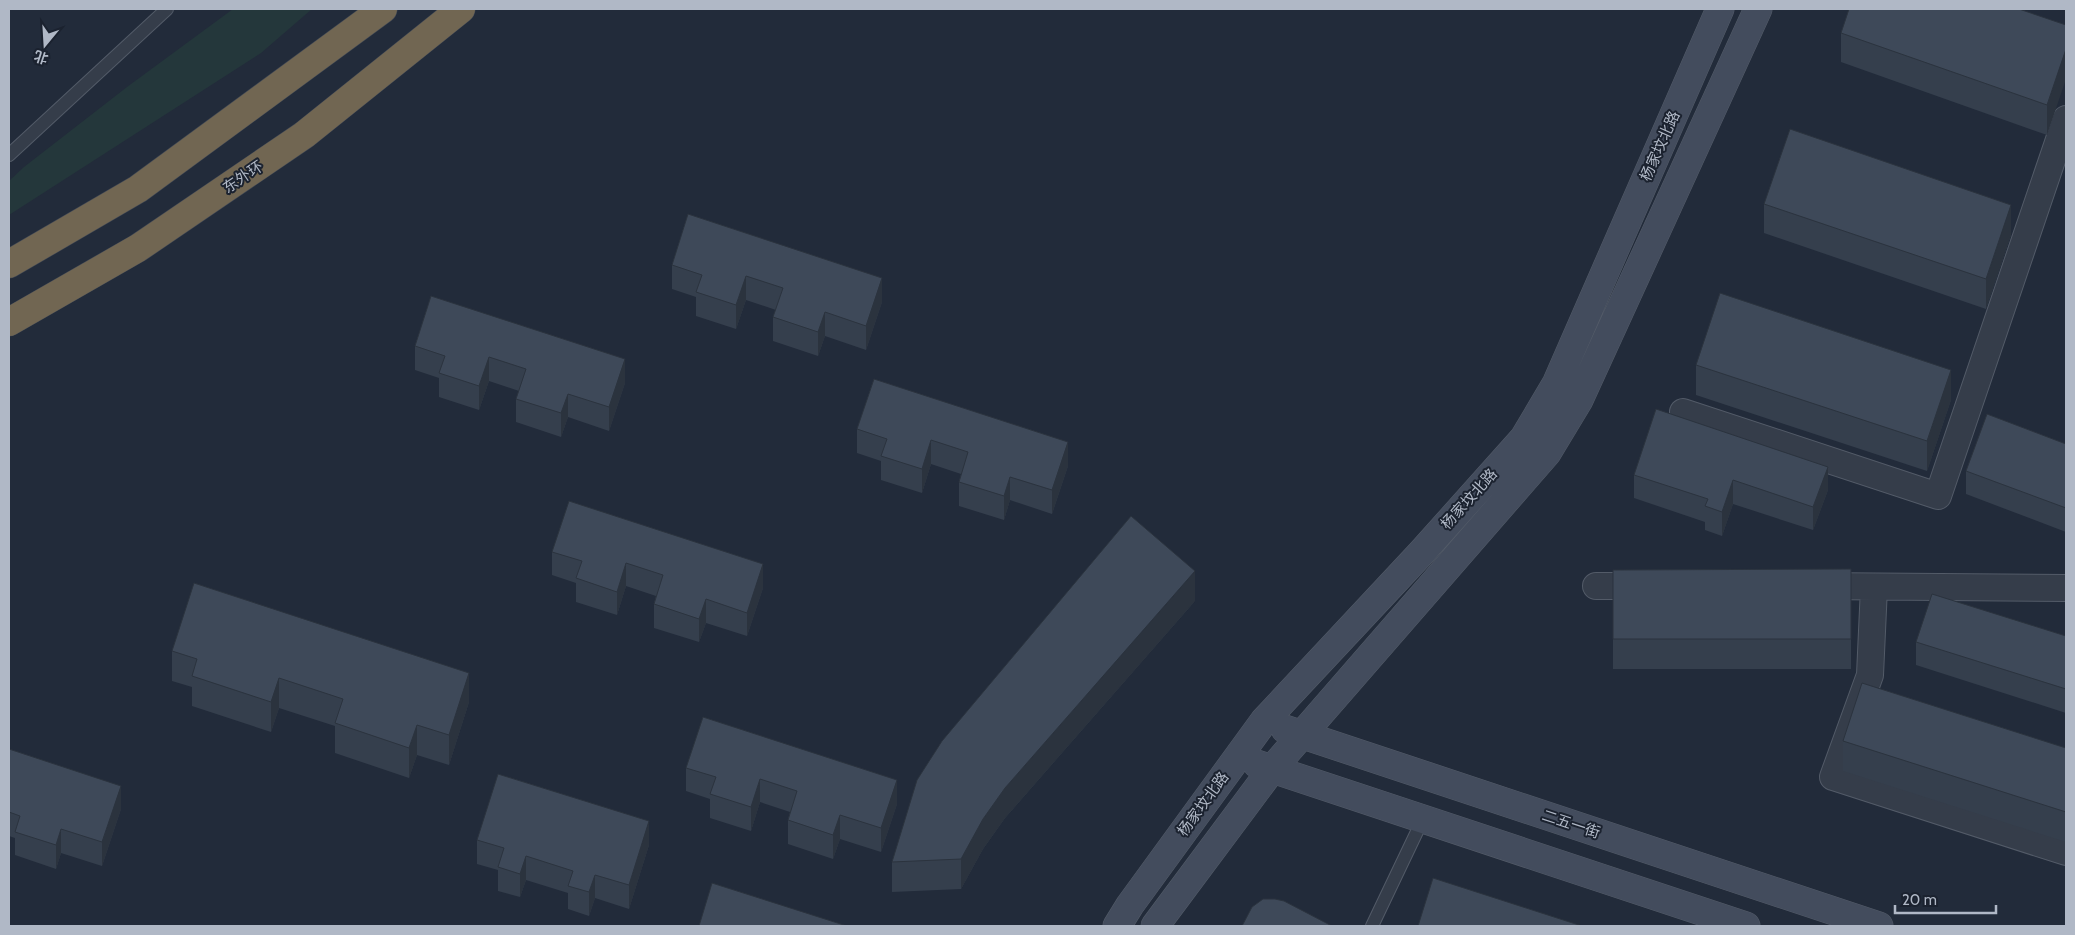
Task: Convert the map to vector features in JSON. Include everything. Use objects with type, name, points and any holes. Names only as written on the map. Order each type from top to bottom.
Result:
[{"type":"highway","points":[[9,264],[138,189],[383,9]]},
{"type":"highway","name":"东外环","points":[[9,322],[138,248],[296,140],[461,9]]},
{"type":"main road","name":"杨家坟北路","points":[[1117,926],[1130,905],[1264,722],[1422,552],[1524,438],[1556,384],[1720,9]]},
{"type":"main road","name":"杨家坟北路","points":[[1155,926],[1272,769],[1547,453],[1580,400],[1758,9]]},
{"type":"main road","name":"二五一街","points":[[1264,722],[1879,926]]},
{"type":"main road","points":[[1236,758],[1746,926]]},
{"type":"street","points":[[1683,412],[1938,496],[2066,119]]},
{"type":"street","points":[[1596,586],[1675,586]]},
{"type":"street","points":[[1794,586],[2066,588]]},
{"type":"street","points":[[1874,587],[1870,675],[1833,777],[2066,852]]},
{"type":"lane","points":[[9,155],[167,9]]},
{"type":"lane","points":[[1372,926],[1416,838],[1423,819]]},
{"type":"green space","points":[[233,9],[312,9],[261,53],[9,215],[9,181],[24,167],[127,87]]},
{"type":"building","points":[[1849,9],[2019,9],[2066,25],[2066,49],[2047,105],[1841,33]]},
{"type":"building","points":[[1790,129],[2011,205],[1986,279],[1764,204]]},
{"type":"building","points":[[688,214],[882,278],[866,326],[825,312],[818,332],[773,317],[783,288],[746,276],[736,305],[696,292],[702,275],[672,265]]},
{"type":"building","points":[[1720,293],[1951,370],[1927,441],[1696,365]]},
{"type":"building","points":[[431,296],[625,359],[609,407],[568,394],[561,413],[516,399],[526,369],[489,357],[479,386],[439,373],[445,356],[415,346]]},
{"type":"building","points":[[874,379],[1068,442],[1052,490],[1010,477],[1004,496],[959,482],[968,452],[931,440],[922,469],[881,456],[887,439],[857,429]]},
{"type":"building","points":[[1656,409],[1828,467],[1813,507],[1733,480],[1722,512],[1705,506],[1708,499],[1634,475]]},
{"type":"building","points":[[1987,414],[2066,444],[2066,508],[1966,471]]},
{"type":"building","points":[[569,501],[763,564],[747,613],[706,599],[699,619],[654,604],[663,575],[626,563],[617,592],[576,578],[582,561],[552,552]]},
{"type":"building","points":[[1131,516],[1195,571],[1005,788],[983,819],[961,859],[892,862],[917,780],[942,741]]},
{"type":"building","points":[[1851,569],[1851,639],[1613,639],[1613,570]]},
{"type":"building","points":[[194,583],[469,673],[449,735],[417,725],[409,748],[335,723],[343,699],[279,678],[271,702],[192,676],[197,659],[172,651]]},
{"type":"building","points":[[1932,594],[2066,636],[2066,689],[1916,642]]},
{"type":"building","points":[[1862,683],[2066,748],[2066,812],[1843,741]]},
{"type":"building","points":[[703,717],[897,780],[881,828],[840,815],[833,835],[788,820],[797,791],[760,779],[751,807],[710,794],[716,777],[686,768]]},
{"type":"building","points":[[9,749],[121,786],[102,842],[61,829],[56,845],[15,832],[20,816],[9,812]]},
{"type":"building","points":[[498,774],[649,821],[629,885],[595,875],[589,892],[568,886],[573,871],[526,856],[520,874],[498,867],[504,848],[477,840]]},
{"type":"building","points":[[1433,878],[1582,926],[1418,926]]},
{"type":"building","points":[[712,883],[847,926],[699,926]]},
{"type":"building","points":[[1263,899],[1284,901],[1332,926],[1242,926],[1252,907]]}]
